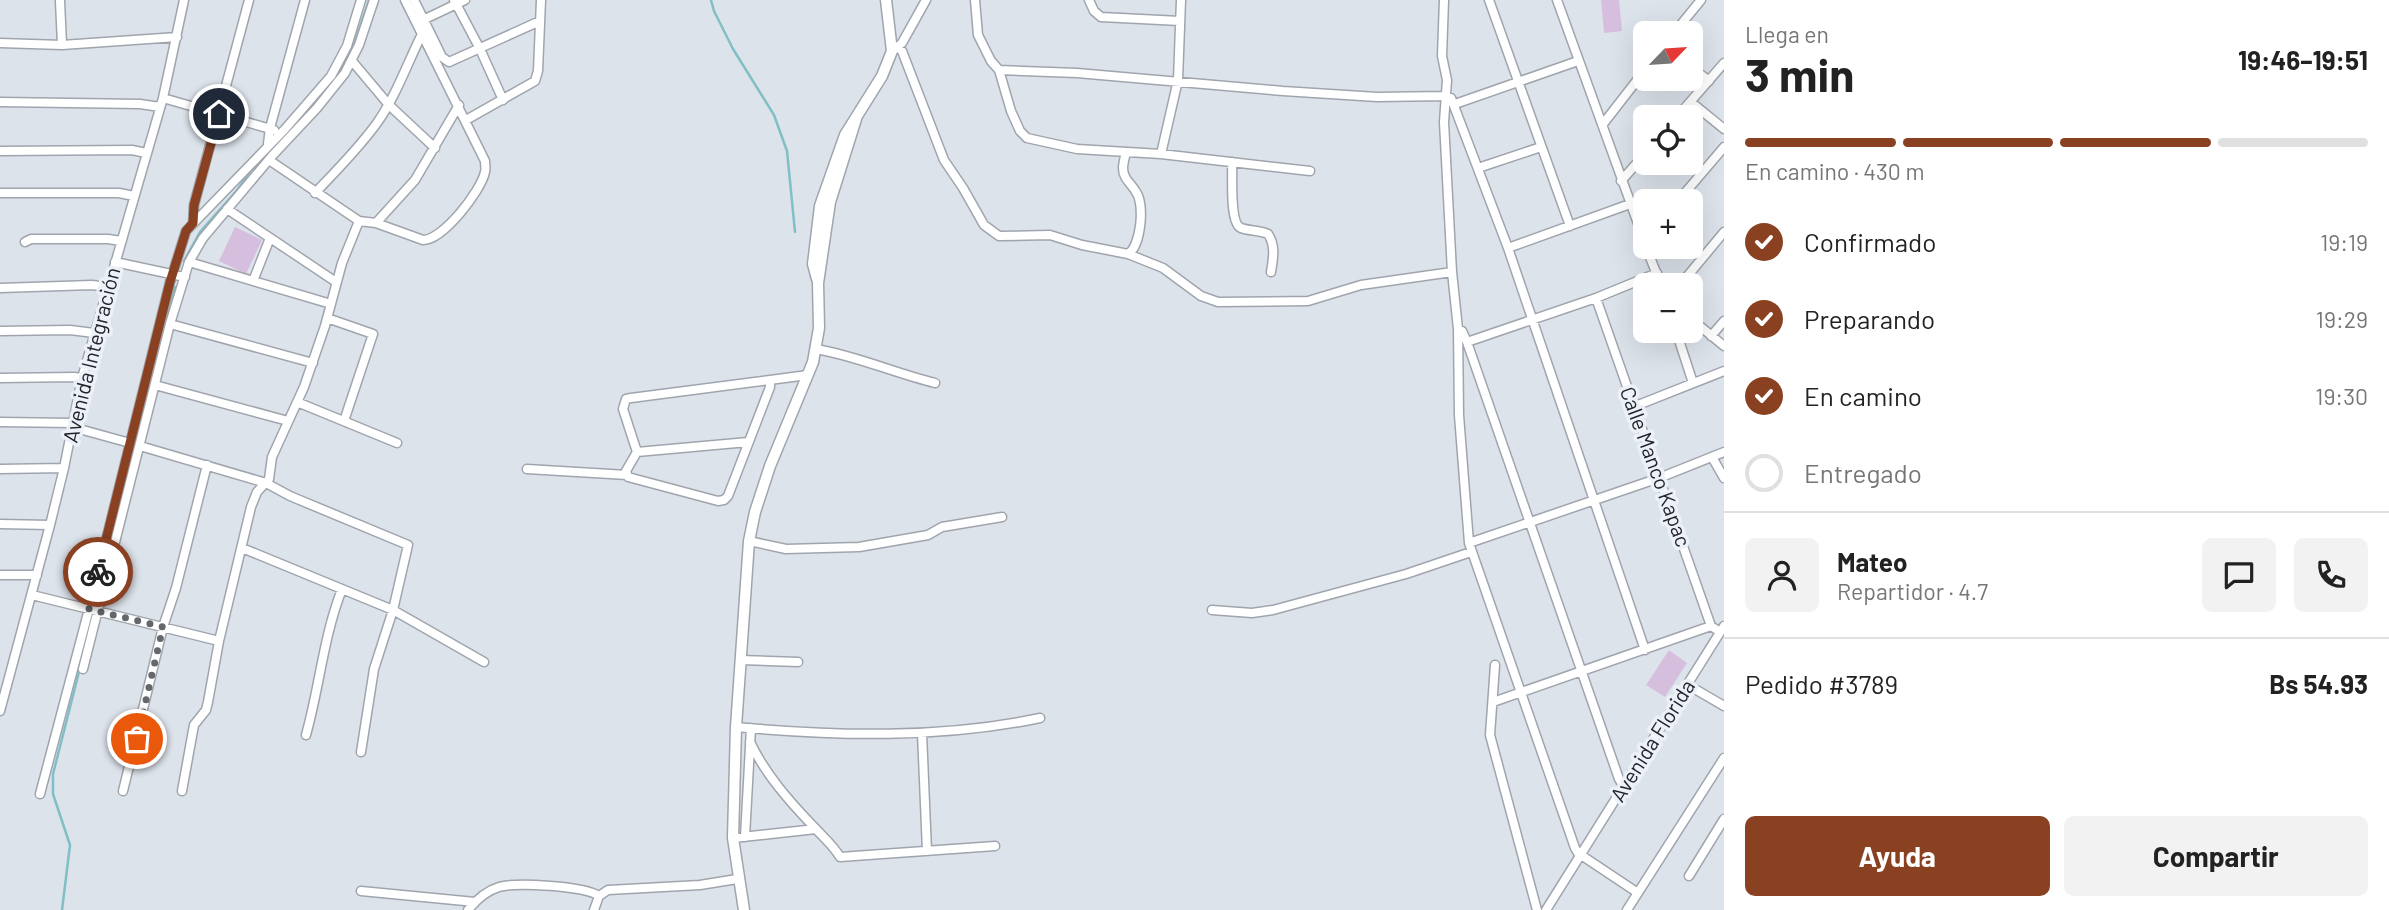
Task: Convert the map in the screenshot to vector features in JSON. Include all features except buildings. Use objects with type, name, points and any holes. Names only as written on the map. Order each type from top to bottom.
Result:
[{"type":"street","points":[[61,0],[62,45]]},
{"type":"street","name":"Avenida Integración","points":[[0,711],[50,525],[82,378],[161,103],[184,0]]},
{"type":"street","points":[[193,223],[194,205],[249,0]]},
{"type":"street","points":[[305,0],[270,128],[267,145],[270,158],[315,193],[359,221],[376,223],[427,240],[437,236],[468,204],[485,173],[485,161],[405,0]]},
{"type":"street","points":[[83,669],[130,443],[186,231],[322,89],[339,64],[361,0]]},
{"type":"street","points":[[40,794],[140,446],[170,324],[189,262],[203,238],[227,209],[332,91],[352,61],[374,0]]},
{"type":"street","points":[[414,0],[445,60],[449,62],[540,21]]},
{"type":"street","points":[[425,19],[465,0]]},
{"type":"street","points":[[466,120],[535,81],[538,71],[541,0]]},
{"type":"street","points":[[886,0],[895,49]]},
{"type":"street","points":[[744,910],[737,879],[733,838],[736,727],[749,541],[770,466],[816,349],[819,328],[818,283],[830,202],[856,120],[926,0]]},
{"type":"street","points":[[975,0],[978,35],[991,61],[999,70],[1011,111],[1020,131],[1027,138],[1077,149],[1161,154],[1310,171]]},
{"type":"street","points":[[1089,0],[1094,11],[1101,16],[1180,21]]},
{"type":"street","points":[[1161,154],[1178,80],[1181,0]]},
{"type":"street","points":[[1444,0],[1442,56],[1447,80],[1444,122],[1452,272],[1458,329],[1459,415],[1469,543],[1575,848],[1581,855],[1638,893]]},
{"type":"street","points":[[1489,0],[1570,226]]},
{"type":"street","points":[[1557,0],[1633,212]]},
{"type":"street","points":[[1684,21],[1701,0]]},
{"type":"street","points":[[455,3],[503,100]]},
{"type":"street","points":[[315,193],[361,144],[389,105],[422,34]]},
{"type":"street","points":[[0,43],[62,45],[177,37]]},
{"type":"street","points":[[895,49],[902,51],[944,160],[989,231],[999,236],[1050,235],[1082,245],[1128,254],[1163,268],[1201,296],[1219,302],[1308,301],[1361,285],[1452,272]]},
{"type":"street","points":[[352,61],[389,105],[435,148]]},
{"type":"street","points":[[1455,104],[1578,61]]},
{"type":"street","points":[[1688,105],[1724,63]]},
{"type":"street","points":[[999,70],[1178,80],[1377,97],[1451,98],[1508,248],[1645,650]]},
{"type":"street","points":[[1703,76],[1709,80]]},
{"type":"street","points":[[1603,124],[1633,85]]},
{"type":"street","points":[[0,102],[161,103],[219,114],[281,132]]},
{"type":"street","points":[[1691,102],[1724,129]]},
{"type":"street","points":[[376,223],[415,180],[459,105]]},
{"type":"street","points":[[1478,168],[1541,147]]},
{"type":"street","points":[[1688,189],[1724,147]]},
{"type":"street","points":[[0,151],[132,150],[146,153]]},
{"type":"street","points":[[1126,152],[1123,168],[1126,179],[1140,200],[1138,240],[1134,251],[1128,254]]},
{"type":"street","points":[[1232,162],[1233,215],[1236,225],[1268,234],[1273,241],[1274,253],[1271,272]]},
{"type":"street","points":[[1621,181],[1633,168]]},
{"type":"street","points":[[0,193],[118,193],[134,196]]},
{"type":"street","points":[[1508,248],[1630,204]]},
{"type":"street","points":[[227,209],[336,282]]},
{"type":"street","points":[[181,792],[194,725],[206,710],[208,702],[219,641],[251,508],[257,492],[270,476],[272,457],[313,363],[336,282],[359,221]]},
{"type":"street","points":[[1690,273],[1724,232]]},
{"type":"street","points":[[253,281],[270,238]]},
{"type":"street","points":[[25,242],[32,239],[121,241]]},
{"type":"street","points":[[115,262],[173,272],[185,277]]},
{"type":"street","points":[[189,262],[331,304]]},
{"type":"street","points":[[1467,342],[1633,283]]},
{"type":"street","points":[[0,288],[92,285],[107,287]]},
{"type":"street","name":"Calle Manco Kapac","points":[[1596,298],[1712,626]]},
{"type":"street","points":[[327,318],[373,334],[344,421]]},
{"type":"street","points":[[1712,336],[1724,321]]},
{"type":"street","points":[[170,324],[313,363]]},
{"type":"street","points":[[1458,329],[1464,333],[1624,787]]},
{"type":"street","points":[[1703,329],[1724,346]]},
{"type":"street","points":[[0,331],[70,330],[94,333]]},
{"type":"street","points":[[1680,343],[1693,383]]},
{"type":"street","points":[[816,349],[844,354],[935,383]]},
{"type":"street","points":[[1633,407],[1724,371]]},
{"type":"street","points":[[627,475],[626,471],[637,452],[623,409],[626,400],[808,375]]},
{"type":"street","points":[[0,378],[82,378]]},
{"type":"street","points":[[527,469],[627,475],[630,478],[722,501],[728,496],[770,387],[770,380]]},
{"type":"street","points":[[155,385],[288,421]]},
{"type":"street","points":[[297,402],[397,443]]},
{"type":"street","points":[[0,422],[72,425],[130,443]]},
{"type":"street","points":[[637,452],[748,442]]},
{"type":"street","points":[[140,446],[266,483],[290,496],[408,545],[393,610],[374,669],[361,752]]},
{"type":"street","points":[[1469,543],[1724,453]]},
{"type":"street","points":[[1712,457],[1724,478]]},
{"type":"street","points":[[124,791],[163,627],[179,578],[207,465]]},
{"type":"street","points":[[0,469],[64,468]]},
{"type":"street","points":[[749,541],[786,549],[859,547],[928,534],[943,527],[1002,517]]},
{"type":"street","points":[[0,524],[50,525]]},
{"type":"street","points":[[242,548],[393,610],[484,662]]},
{"type":"street","points":[[1212,610],[1252,613],[1273,610],[1406,574],[1471,552]]},
{"type":"street","points":[[0,575],[37,575]]},
{"type":"street","points":[[306,735],[323,650],[342,589]]},
{"type":"street","points":[[32,595],[219,641]]},
{"type":"street","points":[[1493,702],[1712,626],[1722,629]]},
{"type":"street","name":"Avenida Florida","points":[[1546,910],[1722,629]]},
{"type":"street","points":[[740,660],[798,662]]},
{"type":"street","points":[[1495,665],[1490,735],[1537,910]]},
{"type":"street","points":[[0,670],[12,670]]},
{"type":"street","points":[[1688,685],[1724,706]]},
{"type":"street","points":[[736,727],[855,734],[922,733],[1040,718]]},
{"type":"street","points":[[745,837],[751,728]]},
{"type":"street","points":[[922,733],[927,851]]},
{"type":"street","points":[[750,742],[779,789],[834,847],[840,857],[995,846]]},
{"type":"street","points":[[1628,910],[1724,758]]},
{"type":"street","points":[[1689,876],[1724,820]]},
{"type":"street","points":[[733,838],[816,830]]},
{"type":"street","points":[[594,910],[599,896],[612,889],[700,885],[737,879]]},
{"type":"street","points":[[468,910],[489,891],[513,884],[587,890],[599,896]]},
{"type":"street","points":[[361,891],[475,902]]},
{"type":"shaded area","points":[[1601,0],[1619,0],[1622,31],[1604,33]]},
{"type":"shaded area","points":[[235,227],[262,240],[246,274],[219,261]]},
{"type":"shaded area","points":[[1669,650],[1687,663],[1665,697],[1646,685]]},
{"type":"waterway","points":[[332,84],[355,42],[369,0]]},
{"type":"waterway","points":[[711,0],[733,49],[774,115],[787,151],[795,232]]},
{"type":"waterway","points":[[278,143],[300,120]]},
{"type":"waterway","points":[[184,261],[200,232],[238,189],[252,168]]},
{"type":"waterway","points":[[167,322],[175,287]]},
{"type":"waterway","points":[[62,910],[70,845],[53,794],[53,774],[80,668]]},
{"type":"way so far","points":[[98,572],[89,609],[163,627],[137,739]]},
{"type":"route","points":[[98,572],[170,282],[186,231],[193,223],[194,205],[219,114]]}]
